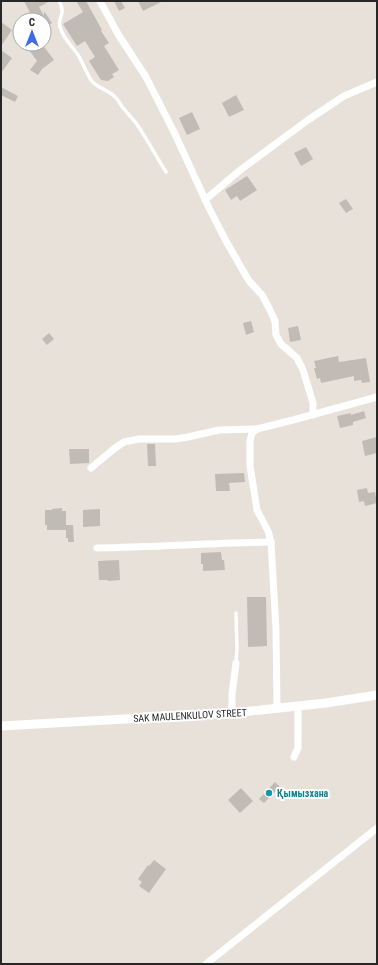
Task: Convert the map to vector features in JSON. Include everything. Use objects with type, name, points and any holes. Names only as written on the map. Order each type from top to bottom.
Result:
[{"type":"main road","name":"SAK MAULENKULOV STREET","points":[[1,726],[232,713],[298,707],[377,695]]},
{"type":"street","points":[[100,1],[118,34],[146,77],[226,241],[249,281],[262,295],[269,308],[275,321],[276,335],[281,344],[297,358],[303,370],[313,403],[313,415]]},
{"type":"street","points":[[205,200],[238,171],[308,120],[344,96],[377,82]]},
{"type":"street","points":[[91,468],[124,442],[139,439],[182,438],[219,430],[257,429],[377,397]]},
{"type":"street","points":[[257,429],[252,433],[250,441],[250,466],[257,510],[268,531],[271,542],[276,629],[277,709]]},
{"type":"street","points":[[97,548],[234,542],[271,542]]},
{"type":"street","points":[[232,713],[232,694],[236,663]]},
{"type":"street","points":[[294,757],[298,748],[298,707]]},
{"type":"street","points":[[206,964],[377,828]]},
{"type":"lane","points":[[59,1],[62,6],[60,28],[92,81],[117,98],[122,108],[135,122],[147,139],[166,172]]},
{"type":"lane","points":[[236,613],[236,663]]},
{"type":"building","points":[[24,1],[50,1],[39,7],[42,12],[30,12]]},
{"type":"building","points":[[76,1],[86,1],[102,30],[101,31],[109,43],[104,46],[119,70],[112,74],[114,77],[108,81],[101,80],[89,61],[95,57],[85,41],[77,46],[63,24],[83,12]]},
{"type":"building","points":[[114,1],[121,1],[125,8],[119,11]]},
{"type":"building","points":[[138,1],[163,1],[143,11]]},
{"type":"building","points":[[1,22],[12,30],[1,46]]},
{"type":"building","points":[[1,50],[12,58],[1,73]]},
{"type":"building","points":[[30,52],[48,52],[54,60],[42,69],[38,75],[30,70],[37,61]]},
{"type":"building","points":[[1,87],[18,96],[15,102],[1,95]]},
{"type":"building","points":[[236,95],[244,110],[229,117],[222,103]]},
{"type":"building","points":[[192,112],[200,129],[187,135],[179,118]]},
{"type":"building","points":[[306,147],[313,159],[301,166],[294,153]]},
{"type":"building","points":[[247,176],[257,190],[240,201],[237,196],[231,200],[225,190]]},
{"type":"building","points":[[346,199],[353,209],[346,213],[339,203]]},
{"type":"building","points":[[251,321],[254,332],[246,335],[243,323]]},
{"type":"building","points":[[298,326],[301,340],[290,342],[288,328]]},
{"type":"building","points":[[49,333],[54,339],[47,345],[42,339]]},
{"type":"building","points":[[338,356],[339,362],[366,358],[370,382],[362,383],[361,380],[354,381],[354,376],[321,383],[320,378],[317,379],[314,361]]},
{"type":"building","points":[[364,411],[366,418],[353,422],[353,425],[340,428],[337,416],[351,413],[351,415]]},
{"type":"building","points":[[377,437],[377,453],[365,456],[362,441]]},
{"type":"building","points":[[147,444],[155,444],[156,466],[148,466]]},
{"type":"building","points":[[69,449],[89,449],[89,463],[70,464]]},
{"type":"building","points":[[244,473],[245,482],[229,483],[230,491],[216,491],[215,474]]},
{"type":"building","points":[[367,488],[368,493],[375,492],[377,503],[365,506],[364,501],[359,502],[357,490]]},
{"type":"building","points":[[62,508],[62,511],[66,511],[66,530],[47,530],[47,525],[45,525],[45,510]]},
{"type":"building","points":[[100,509],[100,526],[83,527],[83,510]]},
{"type":"building","points":[[66,525],[73,525],[74,542],[68,542],[68,538],[66,538]]},
{"type":"building","points":[[221,552],[225,570],[203,571],[203,564],[201,564],[201,553]]},
{"type":"building","points":[[119,560],[120,580],[99,580],[98,561]]},
{"type":"building","points":[[247,597],[266,597],[267,646],[248,647]]},
{"type":"building","name":"Қымызхана","points":[[275,782],[280,787],[264,803],[259,799]]},
{"type":"building","points":[[241,788],[253,801],[240,813],[228,800]]},
{"type":"building","points":[[154,860],[166,869],[149,893],[139,886],[142,882],[138,879],[148,865],[149,866]]},
{"type":"place","name":"Қымызхана","points":[[269,793]]}]
